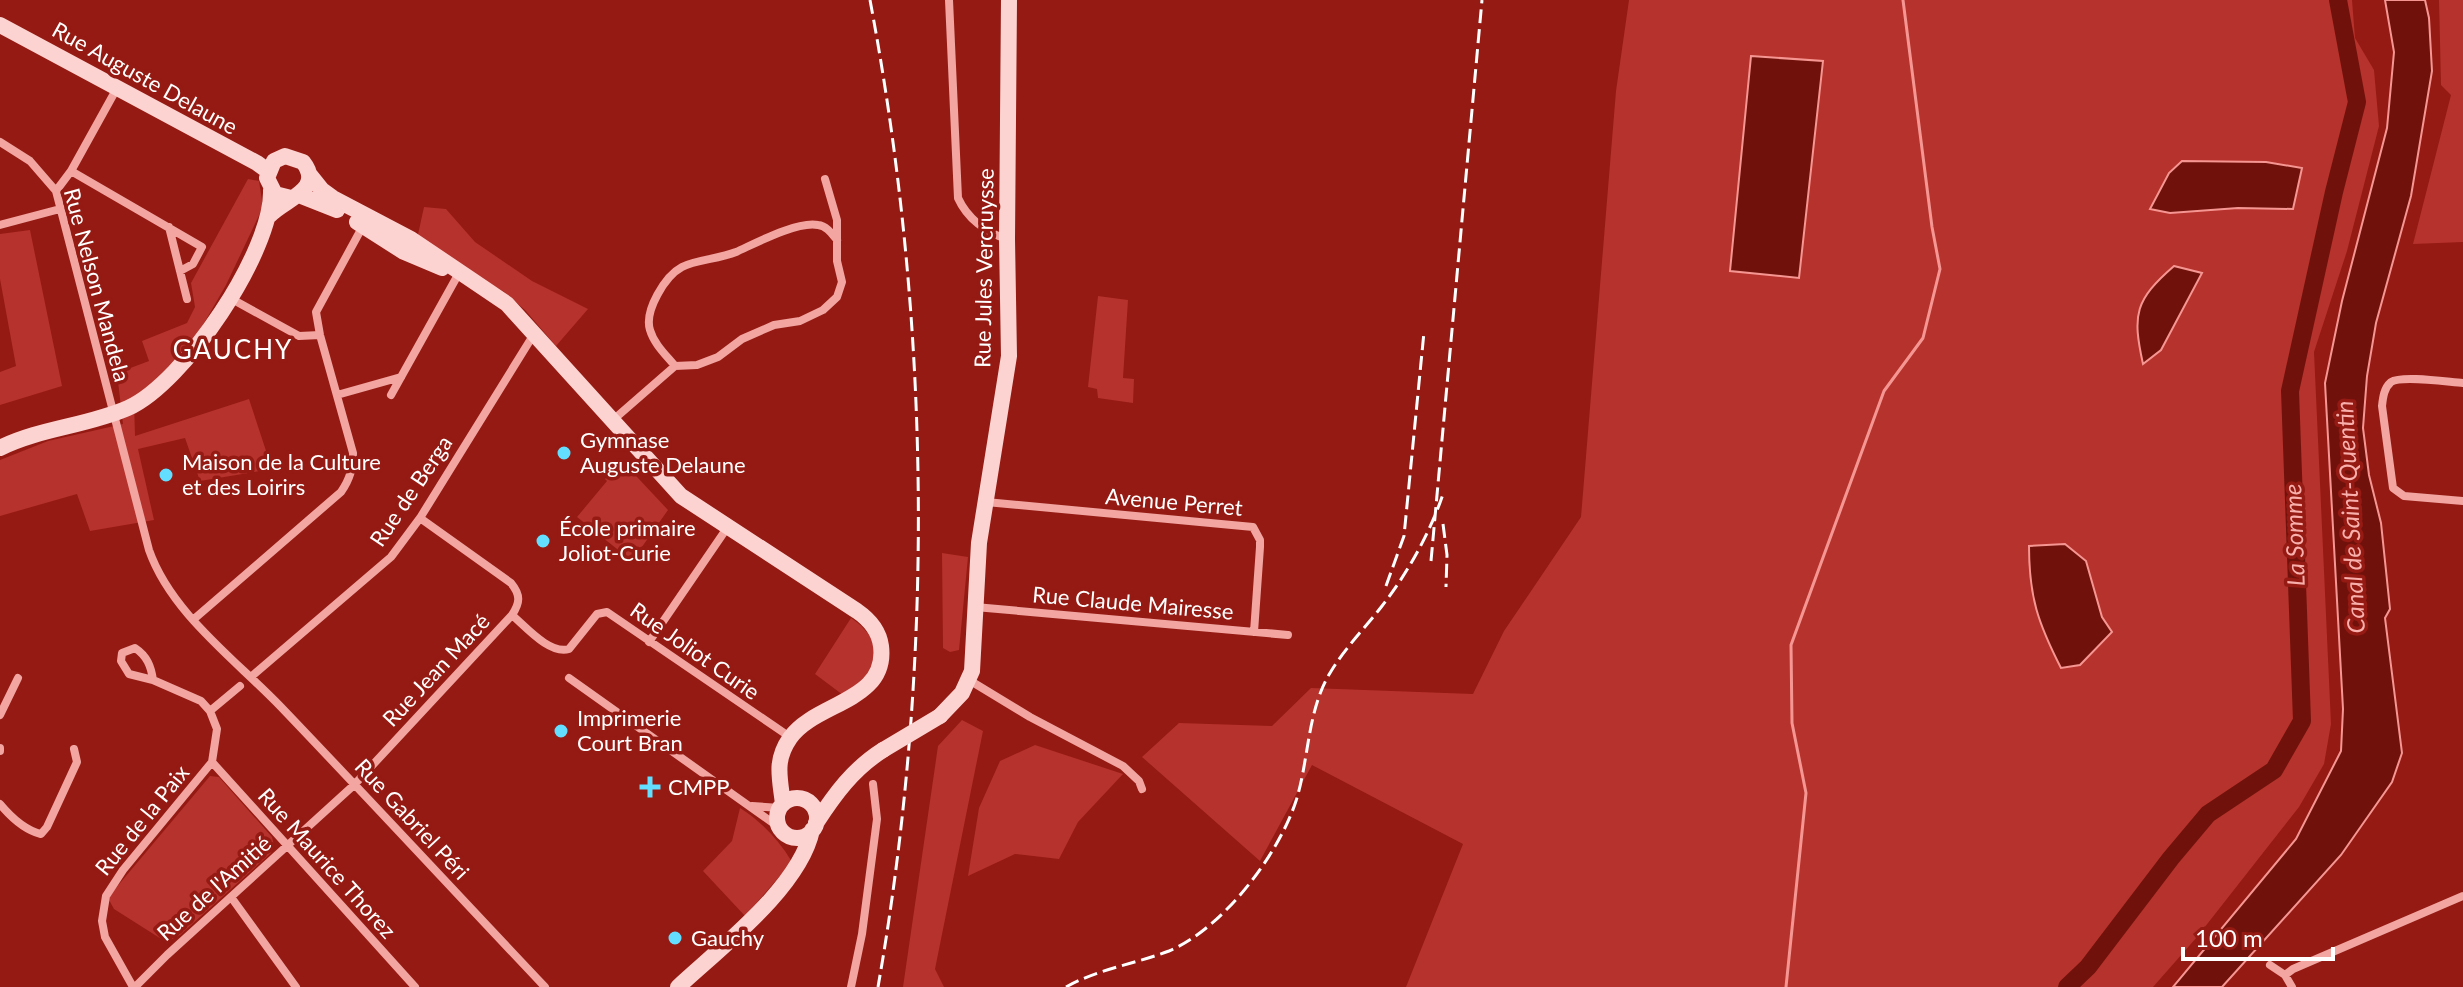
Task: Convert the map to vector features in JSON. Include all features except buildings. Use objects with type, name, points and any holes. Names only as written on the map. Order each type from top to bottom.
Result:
[{"type":"street","points":[[947,0],[958,198],[963,209],[983,227],[1007,239]]},
{"type":"street","name":"Rue Jules Vercruysse","points":[[678,987],[736,933],[800,865],[814,827],[836,791],[859,766],[940,716],[956,701],[969,680],[974,662],[979,543],[1009,356],[1009,0]]},
{"type":"street","name":"Rue Auguste Delaune","points":[[0,25],[268,171]]},
{"type":"street","points":[[56,191],[71,171],[117,88]]},
{"type":"street","name":"Rue Nelson Mandela","points":[[0,142],[30,161],[56,191],[154,562],[163,582],[194,619]]},
{"type":"street","points":[[0,448],[130,407],[167,381],[201,341],[229,298],[269,216],[271,190],[268,171],[279,158],[292,156],[303,162],[322,190],[366,222],[459,273],[507,304],[675,490],[871,623],[878,634],[881,652],[874,679],[862,692],[811,718],[791,738],[779,761],[781,778],[791,803]]},
{"type":"street","points":[[71,171],[202,247],[193,264],[180,271]]},
{"type":"street","points":[[269,216],[308,187],[310,175]]},
{"type":"street","points":[[613,420],[675,366],[697,365],[718,357],[742,339],[774,325],[800,321],[823,310],[837,297],[842,282],[837,261],[837,220],[825,179]]},
{"type":"street","points":[[271,190],[280,197],[295,197],[328,205],[366,222]]},
{"type":"street","points":[[0,225],[60,209]]},
{"type":"street","points":[[194,619],[341,492],[347,483],[353,453],[316,312],[366,222]]},
{"type":"street","points":[[675,366],[657,344],[649,328],[649,309],[662,287],[682,267],[720,259],[796,227],[816,224],[827,228],[838,240]]},
{"type":"street","points":[[169,227],[187,299]]},
{"type":"street","points":[[391,395],[459,273]]},
{"type":"street","points":[[229,298],[299,336],[320,335]]},
{"type":"street","name":"Rue de Berga","points":[[252,676],[391,557],[420,518],[534,334]]},
{"type":"street","points":[[337,395],[401,377]]},
{"type":"street","points":[[2463,383],[2399,379],[2388,384],[2382,406],[2393,488],[2404,496],[2463,501]]},
{"type":"street","name":"Avenue Perret","points":[[986,502],[1253,527],[1260,540],[1254,632]]},
{"type":"street","points":[[420,518],[511,583],[519,595],[519,604],[512,615]]},
{"type":"street","points":[[649,642],[727,528]]},
{"type":"street","name":"Rue Claude Mairesse","points":[[975,607],[1288,635]]},
{"type":"street","name":"Rue Joliot Curie","points":[[512,615],[559,651],[573,646],[602,611],[791,738]]},
{"type":"street","name":"Rue Jean Macé","points":[[354,785],[512,615]]},
{"type":"street","name":"Rue Gabriel Péri","points":[[194,619],[252,676],[545,987]]},
{"type":"street","points":[[153,680],[142,653],[135,648],[122,653],[121,661],[129,674],[189,694],[210,711],[240,686]]},
{"type":"street","points":[[0,715],[18,678]]},
{"type":"street","points":[[569,678],[782,831],[802,837],[814,827],[813,807],[791,803]]},
{"type":"street","points":[[969,680],[1030,717],[1123,766],[1139,781],[1142,789]]},
{"type":"street","name":"Rue de la Paix","points":[[139,986],[105,937],[102,921],[106,896],[117,878],[212,762],[217,729],[210,711]]},
{"type":"street","points":[[0,804],[21,823],[41,834],[77,762],[74,749]]},
{"type":"street","name":"Rue Maurice Thorez","points":[[212,762],[415,987]]},
{"type":"street","points":[[851,987],[862,934],[877,819],[873,784]]},
{"type":"street","name":"Rue de l'Amitié","points":[[139,986],[354,785]]},
{"type":"street","points":[[751,806],[791,803],[836,791]]},
{"type":"street","points":[[789,878],[793,855],[777,818],[791,803]]},
{"type":"street","points":[[2285,975],[2463,896]]},
{"type":"street","points":[[231,897],[296,987]]},
{"type":"street","points":[[2270,965],[2285,975],[2292,987]]},
{"type":"shaded area","points":[[1629,0],[2352,0],[2355,38],[2374,70],[2379,126],[2347,251],[2314,352],[2331,724],[2324,764],[2299,807],[2197,937],[2153,987],[1406,987],[1463,844],[1312,765],[1260,861],[1142,757],[1179,723],[1272,726],[1311,688],[1473,694],[1504,631],[1581,517],[1616,91]]},
{"type":"shaded area","points":[[2439,0],[2463,0],[2463,242],[2413,244],[2451,95],[2441,85]]},
{"type":"shaded area","points":[[248,179],[259,181],[263,207],[226,285],[192,344],[134,401],[135,436],[249,399],[272,469],[200,481],[185,438],[138,449],[154,520],[90,531],[77,494],[0,516],[0,460],[48,441],[123,424],[117,373],[149,361],[142,341],[187,323],[195,307],[191,283]]},
{"type":"shaded area","points":[[424,207],[446,209],[475,242],[532,281],[588,309],[556,346],[525,310],[503,291],[455,265],[417,239]]},
{"type":"shaded area","points":[[30,230],[62,386],[0,405],[0,372],[16,366],[0,279],[0,234]]},
{"type":"shaded area","points":[[1098,296],[1128,300],[1123,378],[1134,379],[1133,403],[1098,398],[1097,389],[1088,387]]},
{"type":"shaded area","points":[[623,462],[668,510],[632,561],[577,517],[614,468]]},
{"type":"shaded area","points":[[942,553],[968,557],[959,650],[950,652],[943,648]]},
{"type":"shaded area","points":[[851,618],[866,631],[877,656],[872,674],[843,695],[815,674]]},
{"type":"shaded area","points":[[962,720],[983,731],[935,969],[944,987],[903,987],[938,746]]},
{"type":"shaded area","points":[[1035,745],[1123,774],[1078,822],[1059,859],[1015,854],[968,876],[979,808],[1000,761]]},
{"type":"shaded area","points":[[210,776],[219,777],[272,837],[274,845],[271,853],[180,935],[166,942],[114,909],[110,895]]},
{"type":"shaded area","points":[[740,808],[769,832],[792,862],[745,916],[703,871],[732,841]]},
{"type":"water","name":"Canal de Saint-Quentin","points":[[2385,0],[2425,0],[2432,71],[2411,196],[2376,323],[2367,376],[2363,428],[2369,475],[2381,523],[2390,609],[2385,618],[2402,753],[2392,782],[2341,855],[2222,987],[2173,987],[2296,839],[2341,751],[2343,709],[2325,383],[2342,301],[2387,128],[2394,52]]},
{"type":"water","points":[[1751,56],[1823,61],[1799,278],[1730,271]]},
{"type":"water","points":[[2182,161],[2266,162],[2302,168],[2293,209],[2238,208],[2170,213],[2150,209],[2169,173]]},
{"type":"water","points":[[2174,266],[2202,273],[2161,350],[2143,364],[2138,332],[2140,309],[2151,289]]},
{"type":"water","points":[[2065,544],[2086,561],[2102,617],[2112,632],[2080,665],[2061,668],[2036,609],[2029,546]]},
{"type":"waterway","points":[[1786,987],[1806,793],[1792,723],[1791,645],[1884,391],[1923,338],[1940,269],[1903,0]]},
{"type":"waterway","name":"La Somme","points":[[2067,987],[2088,967],[2208,814],[2274,770],[2302,721],[2290,391],[2357,102],[2338,0]]},
{"type":"railway","points":[[870,0],[890,122],[905,245],[914,369],[918,493],[917,617],[909,741],[897,865],[878,987]]},
{"type":"railway","points":[[1431,561],[1482,0]]},
{"type":"railway","points":[[1386,586],[1404,536],[1424,332]]},
{"type":"railway","points":[[1066,987],[1169,951],[1209,926],[1246,888],[1276,845],[1296,801],[1322,688],[1342,656],[1409,567],[1443,494]]},
{"type":"railway","points":[[1443,524],[1447,555],[1446,587]]},
{"type":"place","name":"Gymnase Auguste Delaune","points":[[564,453]]},
{"type":"place","name":"Maison de la Culture et des Loirirs","points":[[166,475]]},
{"type":"place","name":"École primaire Joliot-Curie","points":[[543,541]]},
{"type":"place","name":"Imprimerie Court Bran","points":[[561,731]]},
{"type":"place","name":"CMPP","points":[[650,787]]},
{"type":"place","name":"Gauchy","points":[[675,938]]},
{"type":"district","name":"GAUCHY","points":[[233,350]]}]
